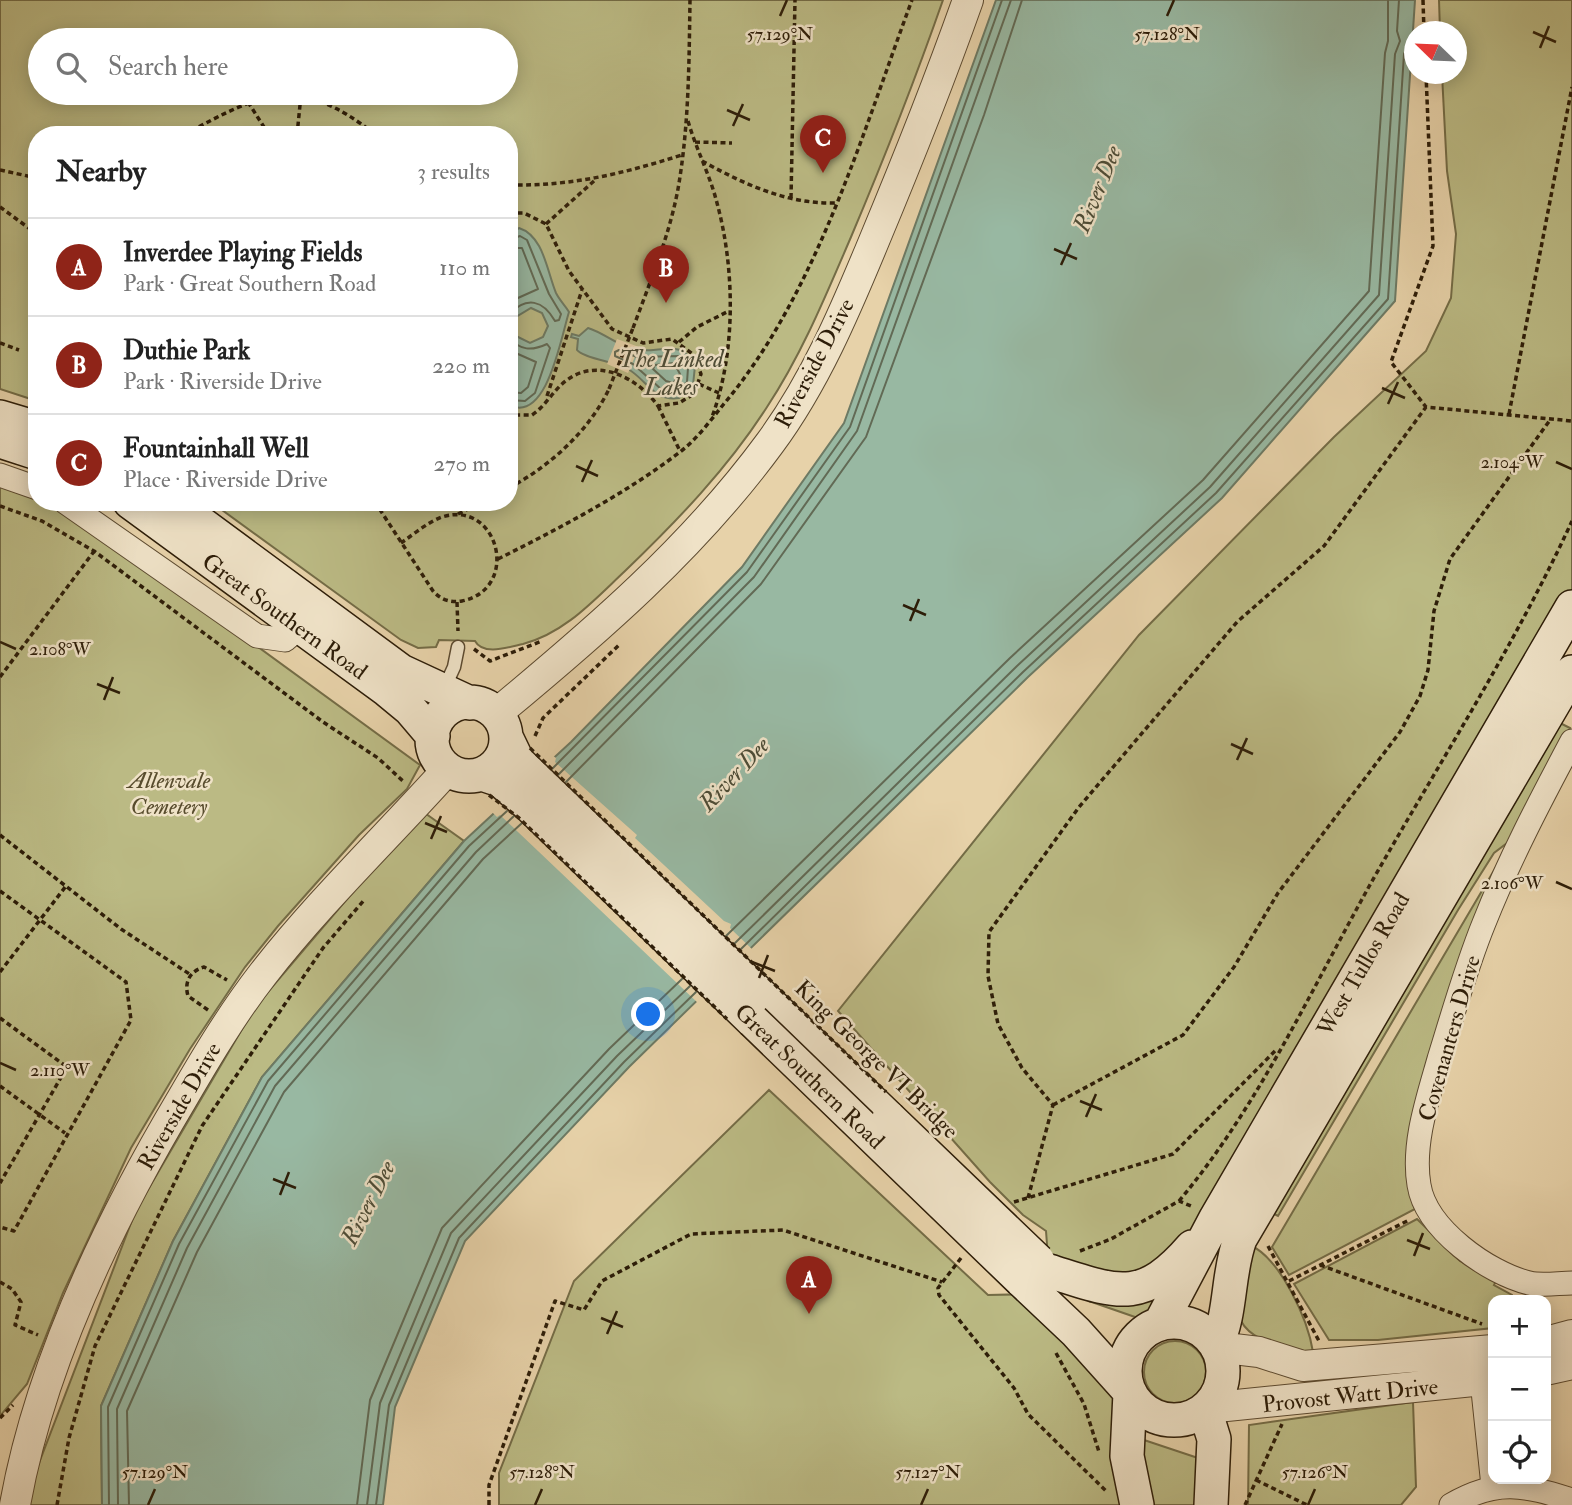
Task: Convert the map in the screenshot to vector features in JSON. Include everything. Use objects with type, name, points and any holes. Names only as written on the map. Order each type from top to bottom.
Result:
[{"type":"main road","points":[[0,417],[28,425]]},
{"type":"main road","points":[[0,441],[28,450]]},
{"type":"main road","name":"Great Southern Road","points":[[142,511],[410,709],[433,736],[439,760],[448,769]]},
{"type":"main road","name":"Great Southern Road","points":[[184,511],[493,738],[1036,1270],[1076,1332],[1129,1392]]},
{"type":"main road","name":"West Tullos Road","points":[[1159,1325],[1216,1218],[1572,607]]},
{"type":"main road","name":"West Tullos Road","points":[[1217,1347],[1227,1323],[1231,1263],[1240,1239],[1572,672]]},
{"type":"main road","points":[[433,736],[441,716],[450,709],[493,738],[464,776],[448,769]]},
{"type":"main road","points":[[1036,1270],[1105,1289],[1126,1290],[1150,1284],[1172,1269],[1216,1218]]},
{"type":"main road","name":"Great Southern Road","points":[[1036,1270],[1089,1301],[1159,1325]]},
{"type":"main road","points":[[1122,1499],[1129,1392],[1125,1364],[1129,1351],[1146,1331],[1175,1322],[1192,1325],[1207,1334],[1217,1347],[1223,1363],[1223,1379],[1218,1395],[1206,1409],[1187,1419],[1163,1420],[1143,1409],[1129,1392]]},
{"type":"main road","points":[[1206,1409],[1214,1439],[1211,1505]]},
{"type":"street","name":"Riverside Drive","points":[[493,738],[581,662],[617,612],[708,519],[771,443],[803,393],[856,283],[915,145],[968,0]]},
{"type":"street","points":[[0,475],[28,485]]},
{"type":"street","points":[[79,511],[257,636],[285,640],[300,627]]},
{"type":"street","name":"Covenanters Drive","points":[[1531,1292],[1449,1237],[1427,1209],[1419,1184],[1420,1141],[1429,1093],[1483,925],[1518,845],[1572,741]]},
{"type":"street","name":"Riverside Drive","points":[[15,1505],[32,1438],[62,1346],[102,1250],[153,1148],[227,1024],[249,993],[331,892],[448,769]]},
{"type":"street","points":[[1531,1292],[1572,1283]]},
{"type":"street","points":[[1551,1341],[1572,1335]]},
{"type":"street","name":"Provost Watt Drive","points":[[1217,1347],[1259,1352],[1303,1366],[1488,1350]]},
{"type":"street","points":[[1551,1369],[1572,1364]]},
{"type":"street","name":"Provost Watt Drive","points":[[1206,1409],[1488,1378]]},
{"type":"street","points":[[1491,1421],[1493,1486]]},
{"type":"street","points":[[1451,1505],[1493,1486],[1530,1487],[1572,1500]]},
{"type":"lane","points":[[457,647],[454,667],[493,738]]},
{"type":"path","points":[[518,482],[559,453],[590,422],[608,389],[633,328],[670,220],[683,154],[687,118],[690,0]]},
{"type":"path","points":[[791,198],[795,0]]},
{"type":"path","points":[[498,559],[555,530],[680,451],[710,422],[768,348],[792,302],[835,203],[912,0]]},
{"type":"path","points":[[1423,0],[1424,21]]},
{"type":"path","points":[[1426,84],[1433,246],[1391,362],[1426,407],[1572,421]]},
{"type":"path","points":[[1509,414],[1572,87]]},
{"type":"path","points":[[201,126],[242,105]]},
{"type":"path","points":[[250,105],[263,126]]},
{"type":"path","points":[[299,126],[300,105]]},
{"type":"path","points":[[323,105],[363,126]]},
{"type":"path","points":[[687,118],[722,221],[729,311],[727,353],[710,422]]},
{"type":"path","points":[[694,142],[732,143]]},
{"type":"path","points":[[518,185],[574,183],[597,179],[683,154]]},
{"type":"path","points":[[702,161],[757,188],[791,198],[835,203]]},
{"type":"path","points":[[0,170],[28,176]]},
{"type":"path","points":[[546,224],[597,179]]},
{"type":"path","points":[[0,207],[28,227]]},
{"type":"path","points":[[518,213],[524,213],[546,224],[582,290],[617,332],[643,343],[665,339],[679,342],[697,360],[701,373],[699,384],[684,401],[658,406]]},
{"type":"path","points":[[546,401],[582,290]]},
{"type":"path","points":[[679,342],[696,327],[729,311]]},
{"type":"path","points":[[0,343],[19,350]]},
{"type":"path","points":[[518,415],[532,415],[575,375],[603,369],[636,384],[658,406],[680,451]]},
{"type":"path","points":[[699,384],[719,393]]},
{"type":"path","points":[[1053,1105],[1022,1068],[998,1024],[988,976],[989,932],[1079,807],[1237,622],[1324,546],[1426,407]]},
{"type":"path","points":[[1028,1198],[1053,1105],[1183,1035],[1234,967],[1278,893],[1400,732],[1420,696],[1428,670],[1434,611],[1450,559],[1550,420]]},
{"type":"path","points":[[0,506],[42,521],[94,551],[323,722],[378,758],[403,782]]},
{"type":"path","points":[[381,511],[436,595],[457,602],[484,590],[495,576],[498,559],[496,543],[486,528],[472,519],[456,515]]},
{"type":"path","points":[[401,542],[433,521],[465,511]]},
{"type":"path","points":[[1077,1252],[1111,1239],[1179,1200],[1219,1153],[1399,834],[1511,645],[1572,521]]},
{"type":"path","points":[[0,677],[94,551],[106,529]]},
{"type":"path","points":[[457,602],[457,647],[471,647],[490,661],[555,636],[581,662]]},
{"type":"path","name":"King George VI Bridge","points":[[493,738],[889,1095]]},
{"type":"path","points":[[0,835],[121,929],[191,975]]},
{"type":"path","points":[[0,972],[66,887]]},
{"type":"path","points":[[57,1505],[69,1438],[95,1346],[202,1126],[323,948],[373,889]]},
{"type":"path","points":[[0,891],[126,982],[131,1020],[65,1133],[14,1231],[0,1227]]},
{"type":"path","points":[[227,1024],[188,996],[186,986],[191,975],[204,967],[249,993]]},
{"type":"path","points":[[0,1017],[67,1067],[0,1183]]},
{"type":"path","points":[[0,1086],[65,1133]]},
{"type":"path","points":[[1179,1200],[1216,1218]]},
{"type":"path","points":[[1289,1281],[1398,1226]]},
{"type":"path","points":[[489,1505],[489,1485],[555,1301],[584,1310],[602,1281],[691,1234],[783,1230],[942,1282]]},
{"type":"path","points":[[1273,1237],[1268,1247],[1327,1350],[1326,1365]]},
{"type":"path","points":[[1320,1265],[1488,1326]]},
{"type":"path","points":[[0,1282],[12,1289],[21,1302],[15,1325],[62,1346]]},
{"type":"path","points":[[1053,1349],[1084,1404],[1094,1428],[1099,1454]]},
{"type":"path","points":[[1245,1505],[1285,1416]]},
{"type":"path","points":[[1105,1480],[1122,1499]]},
{"type":"path","points":[[1256,1480],[1307,1505]]},
{"type":"green space","points":[[0,0],[943,0],[863,208],[832,281],[780,387],[719,473],[664,533],[578,614],[566,624],[538,639],[497,649],[484,648],[475,641],[439,640],[436,647],[418,648],[401,640],[223,511],[518,511],[518,126],[28,126],[28,398],[0,389]]},
{"type":"green space","points":[[1439,0],[1572,0],[1572,607],[1158,1325],[1089,1301],[1049,1271],[1046,1231],[1023,1215],[990,1182],[838,1011],[1139,635],[1334,437],[1426,351],[1451,298],[1456,234],[1447,171],[1443,84],[1467,84],[1467,21],[1440,21]]},
{"type":"green space","name":"Allenvale Cemetery","points":[[0,485],[28,494],[28,511],[73,512],[420,765],[407,789],[359,835],[278,926],[245,967],[190,1049],[131,1148],[63,1293],[27,1384],[0,1416]]},
{"type":"green space","points":[[1558,722],[1570,728],[1511,840],[1494,853],[1278,1216],[1272,1213]]},
{"type":"green space","points":[[422,811],[464,841],[262,1077],[173,1241],[101,1406],[102,1505],[28,1505],[31,1484],[136,1210],[255,1007]]},
{"type":"green space","points":[[1496,867],[1409,1138],[1407,1176],[1415,1209],[1289,1275],[1272,1247]]},
{"type":"green space","points":[[769,1090],[988,1295],[1036,1294],[1129,1391],[1137,1505],[499,1505],[499,1473],[574,1281]]},
{"type":"green space","points":[[1417,1219],[1460,1261],[1497,1279],[1494,1285],[1512,1295],[1488,1295],[1488,1329],[1378,1340],[1329,1340],[1294,1284]]},
{"type":"green space","points":[[1250,1245],[1272,1263],[1291,1292],[1305,1324],[1313,1352],[1304,1354],[1260,1339],[1241,1321]]},
{"type":"green space","points":[[1175,1341],[1197,1350],[1206,1372],[1197,1394],[1175,1403],[1153,1394],[1144,1372],[1153,1350]]},
{"type":"green space","points":[[1413,1402],[1416,1487],[1401,1505],[1248,1505],[1249,1425]]},
{"type":"green space","points":[[1141,1439],[1201,1459],[1197,1505],[1149,1505]]},
{"type":"water","name":"River Dee","points":[[996,0],[1415,0],[1414,21],[1404,21],[1404,84],[1409,84],[1395,301],[1222,498],[1028,677],[629,1067],[465,1241],[395,1407],[383,1505],[102,1505],[101,1406],[173,1241],[262,1077],[464,841],[571,742],[742,567],[844,423]]},
{"type":"water","name":"The Linked Lakes","points":[[519,228],[527,232],[539,247],[556,293],[569,312],[557,357],[543,391],[533,402],[518,406],[518,337],[530,343],[543,337],[548,326],[542,313],[531,308],[518,316]]},
{"type":"water","name":"The Linked Lakes","points":[[588,328],[631,349],[678,349],[684,352],[695,366],[693,385],[679,398],[663,397],[628,369],[580,353],[577,350],[578,339],[571,337],[572,334],[579,336]]},
{"type":"pier","points":[[617,339],[639,347],[628,373],[607,364]]},
{"type":"pier","points":[[552,755],[556,758],[555,762],[637,835],[635,838],[724,921],[731,924],[730,928],[754,951],[699,1004],[500,815],[497,817],[491,811]]},
{"type":"place","name":"Fountainhall Well","points":[[823,173]]},
{"type":"place","name":"Duthie Park","points":[[666,303]]},
{"type":"place","name":"Inverdee Playing Fields","points":[[809,1314]]}]
